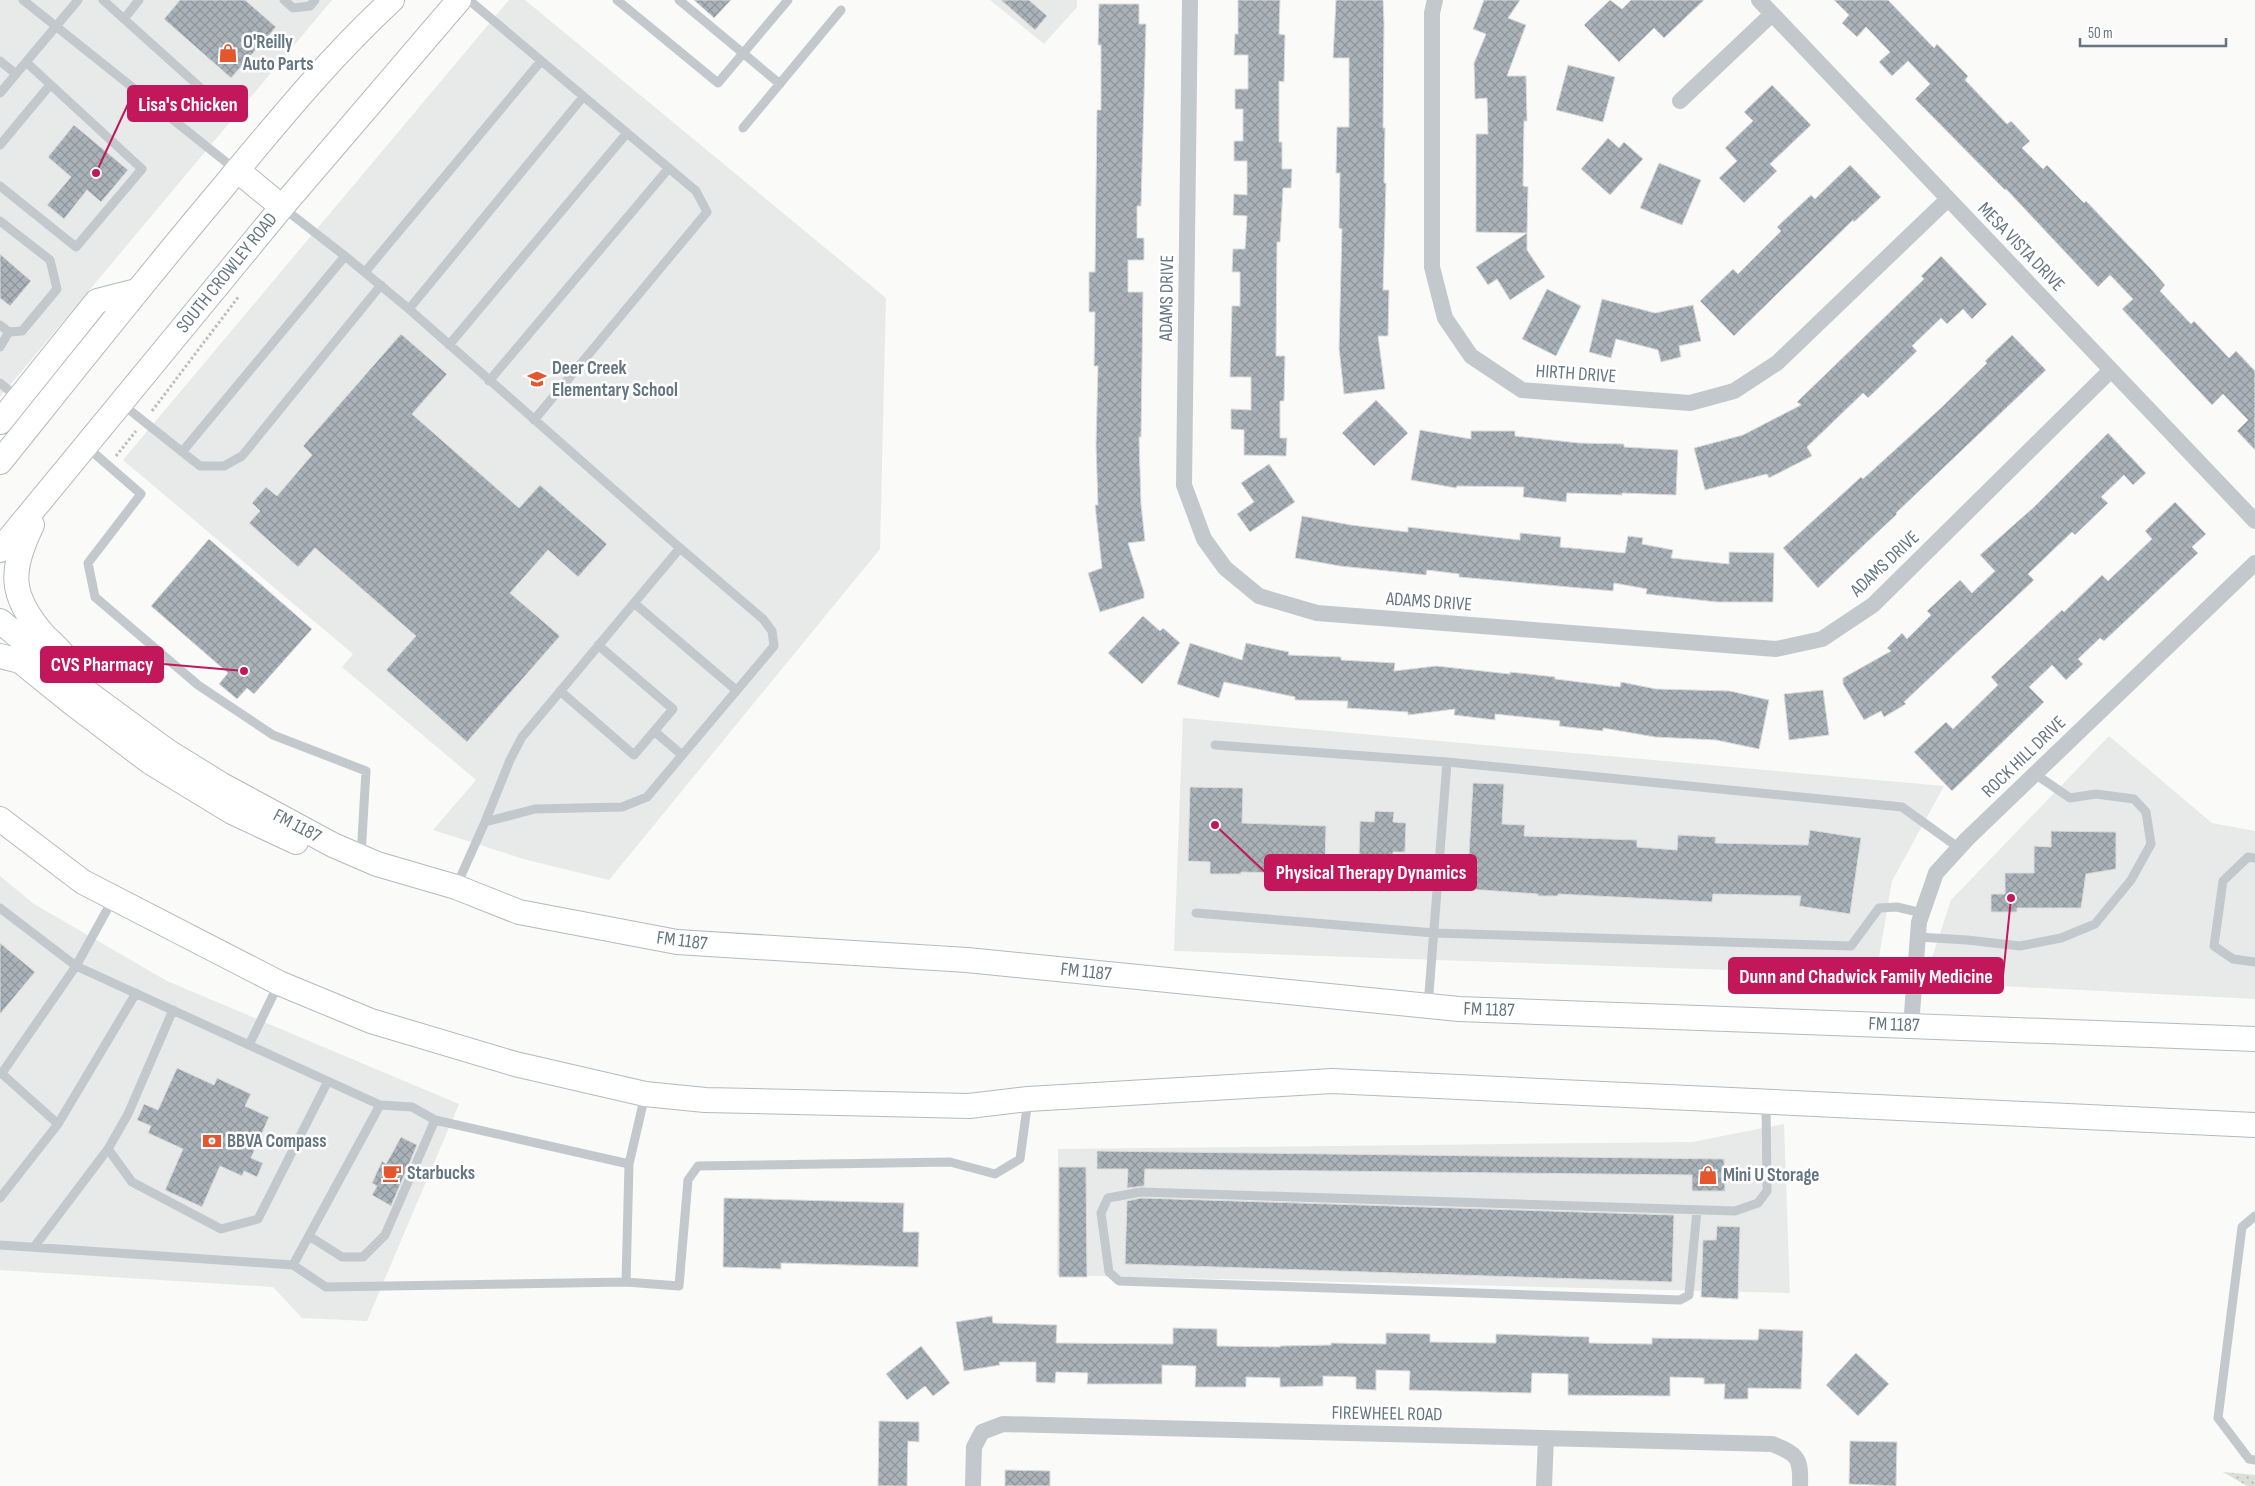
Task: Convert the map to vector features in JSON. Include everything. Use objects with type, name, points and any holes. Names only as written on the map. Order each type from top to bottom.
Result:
[{"type":"main road","points":[[0,462],[28,406],[136,291],[315,77],[392,0]]},
{"type":"main road","name":"SOUTH CROWLEY ROAD","points":[[0,550],[282,207],[459,0]]},
{"type":"main road","points":[[237,170],[282,207]]},
{"type":"main road","points":[[0,422],[28,406]]},
{"type":"main road","points":[[44,497],[20,550],[15,571],[18,595],[27,612],[42,632],[68,660],[73,682]]},
{"type":"main road","name":"FM 1187","points":[[0,621],[73,682],[167,751],[222,786],[333,845],[369,860],[456,887],[520,912],[677,942],[966,960],[1459,1009],[2255,1039]]},
{"type":"main road","points":[[0,656],[20,661],[150,762],[232,812],[345,865],[369,860]]},
{"type":"main road","points":[[0,819],[82,882],[279,983],[371,1020],[425,1037],[515,1064],[645,1094],[705,1100],[969,1106],[1028,1099],[1332,1081],[2255,1125]]},
{"type":"main road","points":[[0,834],[58,878],[82,882]]},
{"type":"street","name":"ADAMS DRIVE","points":[[1190,0],[1184,485],[1204,539],[1225,568],[1259,596],[1318,613],[1776,649],[1822,639],[1873,605],[2111,370]]},
{"type":"street","name":"HIRTH DRIVE","points":[[1435,0],[1432,13],[1432,267],[1445,318],[1471,356],[1522,390],[1690,402],[1734,391],[1777,362],[1948,199]]},
{"type":"street","name":"MESA VISTA DRIVE","points":[[1759,0],[2255,521]]},
{"type":"street","points":[[1680,101],[1772,14]]},
{"type":"street","name":"ROCK HILL DRIVE","points":[[1911,1026],[1918,937],[1922,913],[1936,873],[2035,774],[2255,563]]},
{"type":"street","name":"FIREWHEEL ROAD","points":[[973,1486],[974,1447],[982,1432],[1003,1424],[1772,1444],[1791,1452],[1801,1467],[1800,1486]]},
{"type":"street","points":[[1544,1486],[1546,1438]]},
{"type":"lane","points":[[23,0],[237,170]]},
{"type":"lane","points":[[0,93],[78,0]]},
{"type":"lane","points":[[103,0],[203,90]]},
{"type":"lane","points":[[124,18],[139,0]]},
{"type":"lane","points":[[284,0],[293,8],[310,6],[315,0]]},
{"type":"lane","points":[[469,0],[696,191],[707,212],[534,420]]},
{"type":"lane","points":[[617,0],[718,83],[788,0]]},
{"type":"lane","points":[[679,0],[780,84]]},
{"type":"lane","points":[[743,128],[841,10]]},
{"type":"lane","points":[[0,61],[16,74]]},
{"type":"lane","points":[[366,272],[541,61]]},
{"type":"lane","points":[[0,186],[76,247],[142,169],[26,62]]},
{"type":"lane","points":[[0,145],[50,85]]},
{"type":"lane","points":[[409,309],[583,96]]},
{"type":"lane","points":[[449,344],[627,133]]},
{"type":"lane","points":[[489,381],[669,168]]},
{"type":"lane","points":[[282,207],[366,272],[409,309],[763,619],[772,631],[774,646],[647,797],[622,807],[535,809],[485,822]]},
{"type":"lane","points":[[0,221],[50,260],[57,289],[22,331],[9,332],[0,325]]},
{"type":"lane","points":[[182,452],[345,256]]},
{"type":"lane","points":[[120,404],[200,466],[224,466],[242,456],[381,285]]},
{"type":"lane","points":[[0,347],[9,332]]},
{"type":"lane","points":[[0,383],[28,406]]},
{"type":"lane","points":[[86,446],[142,494],[88,563],[95,597],[198,685],[273,735],[366,771],[369,860]]},
{"type":"lane","points":[[456,887],[510,760],[522,737],[680,548]]},
{"type":"lane","points":[[634,603],[736,690]]},
{"type":"lane","points":[[560,691],[634,755],[673,709],[598,645]]},
{"type":"lane","points":[[654,731],[682,755]]},
{"type":"lane","points":[[1215,745],[1447,762],[1902,807],[1959,848]]},
{"type":"lane","points":[[1428,1006],[1447,762]]},
{"type":"lane","points":[[1918,937],[2020,946],[2061,938],[2095,924],[2131,880],[2151,844],[2146,812],[2134,800],[2096,794],[2070,798],[2035,774]]},
{"type":"lane","points":[[2255,858],[2248,857],[2223,881],[2214,946],[2233,959],[2255,962]]},
{"type":"lane","points":[[58,1124],[1,1072],[76,966],[114,897]]},
{"type":"lane","points":[[1196,913],[1434,933],[1851,946],[1879,908],[1897,907],[1922,913]]},
{"type":"lane","points":[[0,908],[76,966],[380,1105],[412,1107],[435,1120],[629,1164]]},
{"type":"lane","points":[[249,1045],[279,983]]},
{"type":"lane","points":[[0,1198],[58,1124],[136,993]]},
{"type":"lane","points":[[34,1247],[108,1149],[128,1114],[173,1010]]},
{"type":"lane","points":[[108,1149],[132,1182],[222,1230],[258,1219],[328,1081]]},
{"type":"lane","points":[[626,1282],[629,1164],[645,1094]]},
{"type":"lane","points":[[0,1245],[293,1264],[326,1287],[626,1282],[679,1286],[688,1180],[698,1166],[950,1162],[995,1174],[1020,1159],[1028,1099]]},
{"type":"lane","points":[[1697,1210],[1689,1295],[1680,1300],[1119,1281],[1109,1272],[1101,1213],[1108,1198],[1141,1192],[1697,1210],[1735,1212],[1758,1203],[1768,1190],[1766,1102]]},
{"type":"lane","points":[[293,1264],[380,1105]]},
{"type":"lane","points":[[309,1236],[342,1257],[363,1257],[385,1235],[435,1120]]},
{"type":"lane","points":[[2255,1216],[2242,1227],[2218,1418],[2249,1460],[2255,1460]]},
{"type":"path","points":[[108,466],[144,422],[244,290]]},
{"type":"shaded area","points":[[0,0],[332,0],[0,397]]},
{"type":"shaded area","name":"Deer Creek Elementary School","points":[[509,0],[525,0],[886,298],[880,549],[609,880],[527,860],[433,830],[476,780],[342,667],[353,654],[123,460]]},
{"type":"shaded area","points":[[990,0],[1077,0],[1077,7],[1044,44]]},
{"type":"shaded area","points":[[1183,718],[1944,786],[1892,881],[1876,975],[1174,951]]},
{"type":"shaded area","points":[[2109,736],[2212,823],[2255,831],[2255,999],[1924,982],[1951,900]]},
{"type":"shaded area","points":[[0,876],[34,904],[167,981],[459,1104],[367,1321],[302,1318],[273,1287],[0,1270]]},
{"type":"shaded area","points":[[1784,1124],[1790,1293],[1057,1275],[1058,1149],[1692,1142]]},
{"type":"shaded area","points":[[2223,1472],[2255,1475],[2255,1486],[2247,1486]]},
{"type":"building","name":"O'Reilly Auto Parts","points":[[180,0],[245,0],[276,27],[231,78],[164,19]]},
{"type":"building","points":[[694,0],[731,0],[714,18]]},
{"type":"building","points":[[1001,0],[1029,0],[1047,16],[1035,30]]},
{"type":"building","points":[[1238,0],[1280,0],[1279,34],[1285,35],[1284,82],[1279,81],[1279,142],[1282,142],[1282,169],[1292,169],[1291,188],[1283,188],[1280,242],[1277,242],[1276,356],[1285,356],[1284,401],[1280,401],[1280,438],[1287,438],[1286,456],[1244,455],[1244,430],[1231,429],[1231,409],[1251,410],[1251,377],[1230,377],[1232,306],[1240,306],[1240,272],[1232,272],[1233,249],[1245,249],[1247,216],[1233,215],[1234,194],[1247,195],[1247,161],[1234,161],[1234,141],[1243,141],[1243,109],[1235,109],[1235,89],[1248,89],[1248,55],[1234,55],[1235,34],[1238,34]]},
{"type":"building","points":[[1336,0],[1383,0],[1384,22],[1383,128],[1385,128],[1384,183],[1386,183],[1383,290],[1389,290],[1388,336],[1378,336],[1385,389],[1344,394],[1339,348],[1342,229],[1339,228],[1340,173],[1336,173],[1337,127],[1349,127],[1349,58],[1333,58]]},
{"type":"building","points":[[1484,0],[1520,0],[1508,18],[1526,25],[1507,76],[1526,76],[1527,121],[1524,121],[1523,186],[1528,187],[1527,233],[1476,232],[1476,134],[1488,134],[1487,98],[1475,99],[1474,63],[1486,34],[1473,29]]},
{"type":"building","points":[[1610,0],[1622,9],[1631,0],[1704,0],[1664,38],[1654,28],[1619,62],[1584,25]]},
{"type":"building","points":[[1834,0],[1888,0],[1934,48],[1937,44],[1968,76],[1965,80],[2007,124],[2011,121],[2030,141],[2022,148],[2043,169],[2047,165],[2084,203],[2086,201],[2152,270],[2165,285],[2160,291],[2191,324],[2194,321],[2229,358],[2236,351],[2255,371],[2255,450],[2237,431],[2248,420],[2223,394],[2212,405],[2122,309],[2133,299],[2110,275],[2098,287],[2006,189],[1915,99],[1930,84],[1908,61],[1892,76],[1879,62],[1890,52],[1866,27],[1857,37],[1842,23],[1849,15]]},
{"type":"building","points":[[1099,4],[1139,4],[1139,24],[1146,24],[1141,206],[1137,206],[1137,238],[1144,238],[1144,260],[1128,260],[1128,292],[1143,292],[1141,437],[1139,437],[1141,504],[1145,541],[1128,543],[1144,592],[1144,598],[1100,612],[1088,573],[1102,568],[1095,505],[1098,505],[1096,445],[1098,366],[1094,366],[1095,312],[1089,312],[1089,272],[1095,272],[1097,110],[1101,110],[1101,45],[1098,45]]},
{"type":"building","points":[[1568,65],[1615,77],[1603,122],[1556,110]]},
{"type":"building","points":[[1772,85],[1811,125],[1770,164],[1777,171],[1744,203],[1719,178],[1737,161],[1725,148],[1753,121],[1744,112]]},
{"type":"building","points":[[74,125],[128,170],[101,202],[87,190],[64,219],[47,205],[71,177],[48,157]]},
{"type":"building","points":[[1608,138],[1619,148],[1624,142],[1643,159],[1610,195],[1581,169]]},
{"type":"building","points":[[1659,163],[1701,180],[1682,225],[1640,208]]},
{"type":"building","points":[[1850,165],[1881,197],[1854,222],[1853,220],[1734,336],[1700,301],[1733,269],[1738,274],[1781,231],[1777,227],[1811,195],[1815,199]]},
{"type":"building","points":[[1527,233],[1527,250],[1545,277],[1510,300],[1497,279],[1488,285],[1476,267]]},
{"type":"building","points":[[0,254],[31,281],[10,306],[0,298]]},
{"type":"building","points":[[1941,256],[1987,304],[1972,319],[1963,309],[1947,324],[1941,318],[1912,346],[1917,351],[1868,398],[1863,393],[1807,447],[1812,456],[1769,478],[1767,474],[1705,490],[1694,448],[1743,435],[1801,405],[1797,402],[1924,279],[1921,276]]},
{"type":"building","points":[[1547,289],[1581,306],[1556,356],[1522,339]]},
{"type":"building","points":[[1602,299],[1655,313],[1693,305],[1701,341],[1679,346],[1681,357],[1661,362],[1658,350],[1616,339],[1611,358],[1589,352]]},
{"type":"building","points":[[401,334],[447,374],[412,414],[519,508],[540,485],[607,544],[578,577],[548,550],[510,593],[560,636],[467,742],[386,670],[416,636],[315,548],[298,567],[249,523],[260,511],[252,503],[266,487],[277,496],[312,455],[303,446]]},
{"type":"building","points":[[2012,335],[2046,370],[1818,588],[1783,548],[1942,407],[1987,363],[1985,361]]},
{"type":"building","points":[[1376,400],[1408,433],[1374,466],[1342,433]]},
{"type":"building","points":[[1420,430],[1471,439],[1471,431],[1515,431],[1515,436],[1579,443],[1624,444],[1624,447],[1678,450],[1676,495],[1567,493],[1566,502],[1523,497],[1524,487],[1457,486],[1456,488],[1411,480]]},
{"type":"building","points":[[2108,433],[2146,473],[2133,485],[2124,475],[2101,497],[2108,503],[2075,535],[2072,532],[2028,574],[2034,580],[1904,702],[1906,704],[1884,717],[1881,711],[1864,720],[1843,684],[1843,678],[1891,651],[1887,648],[1902,633],[1907,639],[1931,615],[1927,611],[1960,580],[1972,593],[1995,571],[1980,555],[2034,507]]},
{"type":"building","points":[[1269,464],[1295,502],[1250,532],[1237,514],[1254,502],[1241,483]]},
{"type":"building","points":[[2175,502],[2206,534],[2192,547],[2198,553],[2104,641],[2100,638],[2078,659],[2083,664],[2066,680],[2052,665],[2029,687],[2044,702],[1952,791],[1914,752],[1946,722],[1953,729],[1998,685],[1991,677],[2062,610],[2064,612],[2102,575],[2108,581],[2152,539],[2145,531]]},
{"type":"building","points":[[1302,516],[1351,525],[1408,532],[1408,527],[1520,540],[1520,533],[1561,537],[1560,547],[1625,553],[1628,536],[1643,538],[1642,544],[1673,550],[1671,558],[1729,564],[1729,552],[1774,553],[1773,602],[1717,602],[1646,594],[1647,589],[1614,583],[1613,591],[1459,577],[1459,574],[1427,570],[1426,575],[1340,566],[1295,558]]},
{"type":"building","points":[[209,539],[312,629],[254,694],[247,688],[237,699],[219,684],[228,673],[151,606]]},
{"type":"building","points":[[1143,616],[1160,631],[1163,628],[1180,643],[1142,684],[1108,653]]},
{"type":"building","points":[[1190,643],[1242,660],[1246,643],[1289,652],[1288,655],[1341,657],[1341,660],[1395,663],[1394,671],[1436,666],[1555,677],[1555,679],[1620,687],[1621,682],[1656,689],[1730,691],[1769,700],[1759,749],[1716,740],[1655,737],[1603,728],[1603,731],[1559,726],[1560,721],[1495,714],[1495,720],[1454,715],[1455,709],[1408,715],[1408,712],[1347,708],[1348,701],[1295,700],[1295,697],[1224,682],[1219,698],[1177,684]]},
{"type":"building","points":[[1823,690],[1829,735],[1789,740],[1784,694]]},
{"type":"building","points":[[1473,783],[1504,784],[1502,824],[1525,825],[1524,836],[1637,840],[1637,847],[1677,850],[1678,835],[1716,837],[1715,843],[1808,845],[1810,830],[1861,838],[1850,914],[1799,906],[1801,896],[1713,894],[1712,902],[1558,894],[1558,896],[1538,896],[1538,894],[1467,889]]},
{"type":"building","points":[[1190,787],[1243,788],[1242,823],[1326,826],[1325,874],[1241,872],[1241,874],[1210,874],[1210,862],[1188,861]]},
{"type":"building","points":[[1375,811],[1394,812],[1393,822],[1406,823],[1405,852],[1393,852],[1391,891],[1358,890],[1360,821],[1374,822]]},
{"type":"building","points":[[2051,831],[2116,832],[2116,869],[2086,874],[2081,908],[2017,908],[2017,912],[1991,912],[1991,894],[2005,894],[2005,873],[2034,873],[2034,846],[2051,847]]},
{"type":"building","points":[[0,943],[35,972],[0,1014]]},
{"type":"building","name":"BBVA Compass","points":[[177,1068],[214,1085],[217,1078],[251,1094],[245,1106],[269,1117],[251,1158],[263,1163],[257,1177],[244,1171],[242,1176],[220,1166],[202,1207],[165,1190],[183,1149],[148,1133],[151,1126],[137,1120],[144,1104],[158,1110]]},
{"type":"building","name":"Starbucks","points":[[401,1137],[417,1145],[391,1206],[372,1195],[377,1186],[372,1183],[382,1161],[386,1164]]},
{"type":"building","points":[[1097,1151],[1724,1159],[1725,1191],[1692,1191],[1692,1175],[1145,1169],[1144,1186],[1127,1188],[1128,1169],[1097,1169]]},
{"type":"building","points":[[1059,1167],[1086,1167],[1087,1277],[1059,1277]]},
{"type":"building","points":[[724,1198],[904,1203],[903,1232],[919,1232],[918,1267],[781,1263],[781,1269],[723,1267]]},
{"type":"building","points":[[1141,1198],[1674,1215],[1672,1282],[1125,1264],[1127,1201]]},
{"type":"building","points":[[1717,1226],[1740,1227],[1738,1299],[1701,1297],[1703,1240],[1716,1240]]},
{"type":"building","points":[[992,1316],[993,1323],[1057,1325],[1056,1343],[1173,1344],[1173,1328],[1217,1329],[1217,1346],[1280,1347],[1331,1345],[1331,1343],[1386,1344],[1386,1333],[1430,1334],[1430,1342],[1496,1343],[1496,1334],[1589,1337],[1589,1343],[1652,1344],[1652,1338],[1758,1340],[1759,1329],[1803,1331],[1801,1389],[1748,1388],[1748,1399],[1724,1399],[1725,1384],[1704,1384],[1704,1378],[1670,1377],[1670,1396],[1568,1395],[1568,1374],[1532,1373],[1531,1393],[1409,1390],[1410,1371],[1376,1370],[1376,1390],[1356,1389],[1356,1377],[1323,1376],[1323,1386],[1280,1387],[1280,1378],[1246,1377],[1246,1387],[1195,1387],[1196,1366],[1162,1365],[1162,1384],[1087,1384],[1088,1373],[1056,1372],[1055,1383],[1036,1382],[1036,1362],[999,1362],[1000,1365],[964,1371],[956,1322]]},
{"type":"building","points":[[921,1346],[950,1383],[933,1396],[925,1386],[907,1400],[886,1374]]},
{"type":"building","points":[[1856,1353],[1889,1384],[1858,1416],[1826,1385]]},
{"type":"building","points":[[879,1421],[919,1422],[919,1442],[908,1441],[907,1486],[878,1486]]},
{"type":"building","points":[[1850,1441],[1897,1442],[1896,1486],[1849,1484]]},
{"type":"building","points":[[1005,1470],[1050,1471],[1050,1486],[1005,1486]]},
{"type":"place","name":"O'Reilly Auto Parts","points":[[228,53]]},
{"type":"place","name":"Lisa's Chicken","points":[[96,173]]},
{"type":"place","name":"Deer Creek Elementary School","points":[[537,379]]},
{"type":"place","name":"CVS Pharmacy","points":[[244,671]]},
{"type":"place","name":"Physical Therapy Dynamics","points":[[1215,825]]},
{"type":"place","name":"Dunn and Chadwick Family Medicine","points":[[2011,898]]},
{"type":"place","name":"BBVA Compass","points":[[212,1141]]},
{"type":"place","name":"Starbucks","points":[[392,1173]]},
{"type":"place","name":"Mini U Storage","points":[[1708,1175]]}]
